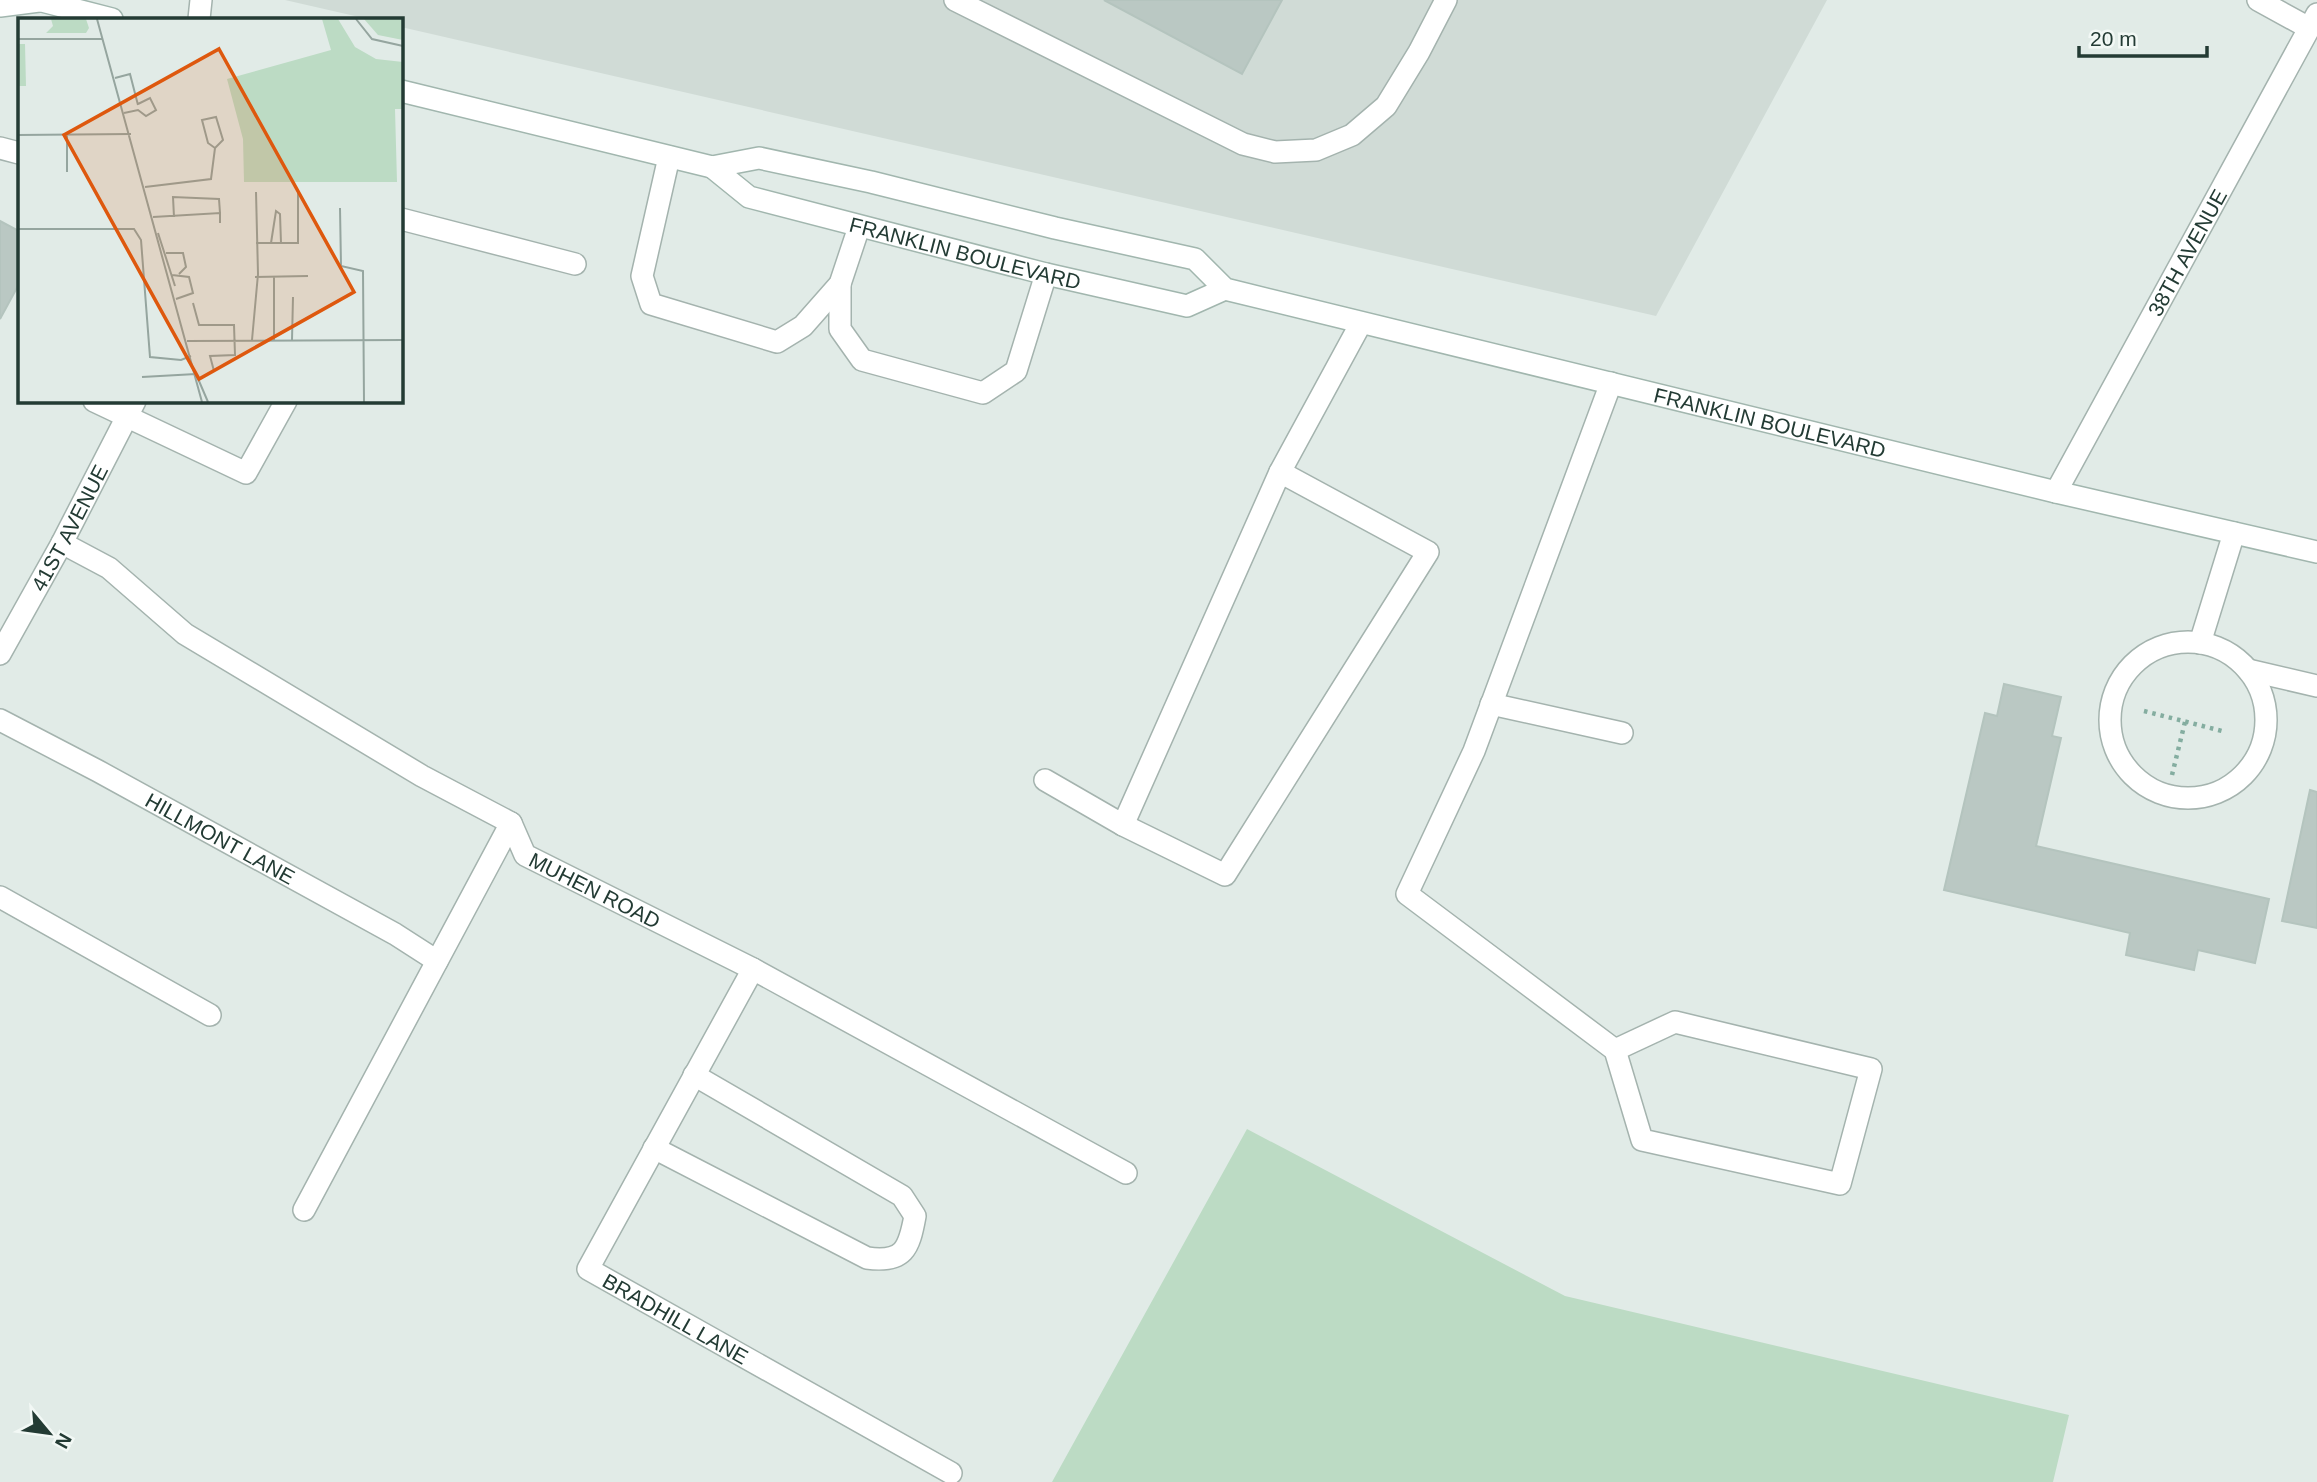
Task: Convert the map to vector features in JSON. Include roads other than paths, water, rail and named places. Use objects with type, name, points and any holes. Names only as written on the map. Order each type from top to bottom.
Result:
[{"type":"street","points":[[0,6],[39,0],[108,18]]},
{"type":"street","points":[[199,18],[201,0]]},
{"type":"street","points":[[955,0],[1243,144],[1275,152],[1315,150],[1353,135],[1386,106],[1446,0]]},
{"type":"street","points":[[2258,0],[2313,21]]},
{"type":"street","name":"38TH AVENUE","points":[[2056,492],[2313,21]]},
{"type":"street","name":"FRANKLIN BOULEVARD","points":[[402,91],[712,167],[759,158],[1195,259],[1225,289],[2056,492],[2317,552]]},
{"type":"street","points":[[0,148],[18,153]]},
{"type":"street","points":[[669,157],[642,276],[652,304],[776,342],[803,326],[840,284]]},
{"type":"street","name":"FRANKLIN BOULEVARD","points":[[712,167],[749,197],[859,228],[1046,274],[1186,306],[1225,289]]},
{"type":"street","points":[[402,219],[575,264]]},
{"type":"street","points":[[859,228],[840,284],[840,329],[862,360],[983,393],[1016,371],[1046,274]]},
{"type":"street","points":[[1123,825],[1280,472],[1361,323]]},
{"type":"street","points":[[1611,383],[1474,751],[1407,894],[1615,1050],[1642,1140],[1840,1184],[1871,1069],[1675,1022],[1615,1050]]},
{"type":"street","points":[[98,402],[130,409],[246,473],[285,402]]},
{"type":"street","name":"41ST AVENUE","points":[[0,654],[62,543],[130,409]]},
{"type":"street","points":[[1045,780],[1123,825],[1225,875],[1428,552],[1280,472]]},
{"type":"street","points":[[2200,643],[2234,533]]},
{"type":"street","points":[[62,543],[109,568],[185,634],[422,776],[512,823],[304,1210]]},
{"type":"street","points":[[2177,642],[2200,643],[2235,657],[2248,670],[2259,688],[2265,708],[2265,729],[2250,766],[2237,780],[2220,791],[2202,797],[2182,798],[2146,786],[2131,774],[2119,758],[2112,740],[2109,720],[2112,702],[2121,680],[2136,662],[2155,649],[2177,642]]},
{"type":"street","points":[[2248,670],[2317,687]]},
{"type":"street","points":[[1491,704],[1622,733]]},
{"type":"street","name":"HILLMONT LANE","points":[[0,720],[359,914],[437,961]]},
{"type":"street","name":"MUHEN ROAD","points":[[512,823],[525,855],[753,969],[1126,1173]]},
{"type":"street","points":[[0,897],[210,1015]]},
{"type":"street","name":"BRADHILL LANE","points":[[753,969],[588,1269],[951,1473]]},
{"type":"street","points":[[654,1147],[867,1258],[887,1261],[900,1253],[911,1238],[915,1216],[902,1196],[694,1075]]}]
